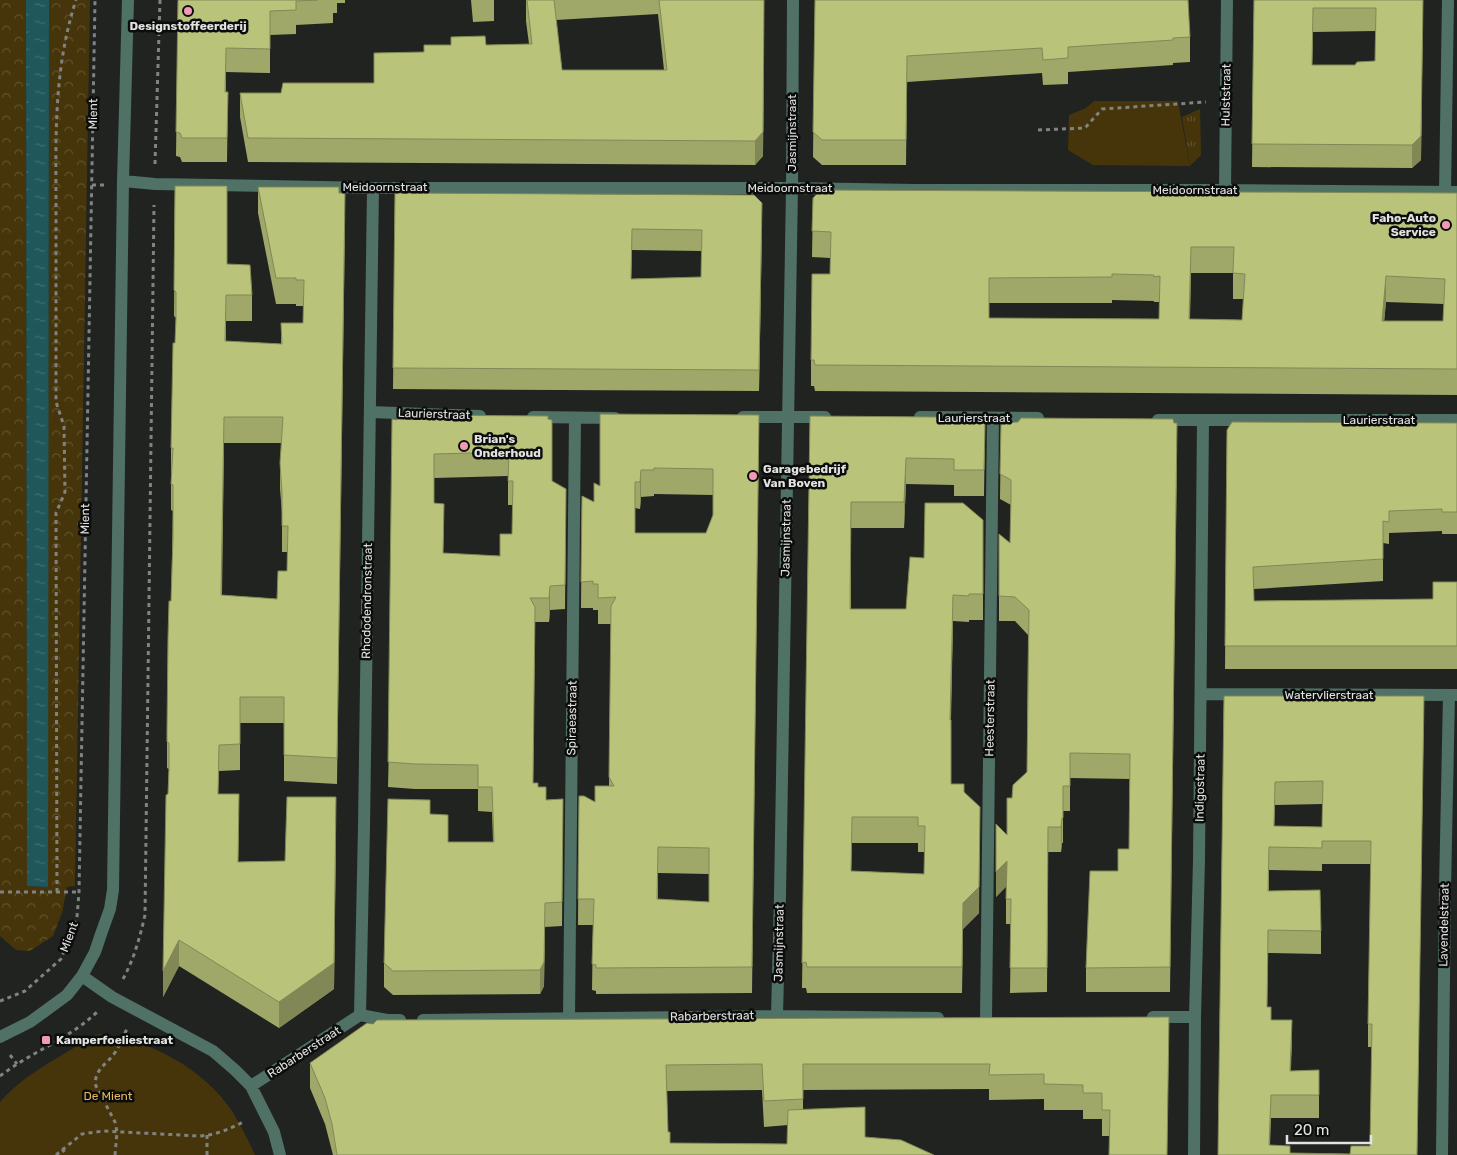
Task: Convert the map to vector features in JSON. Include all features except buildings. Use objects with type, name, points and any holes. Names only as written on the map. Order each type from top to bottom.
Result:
[{"type":"street","points":[[0,1037],[30,1022],[67,995],[82,976],[95,952],[110,910],[113,890],[123,181],[128,0]]},
{"type":"street","name":"Jasmijnstraat","points":[[777,1016],[792,188],[793,0]]},
{"type":"street","name":"Hulststraat","points":[[1226,190],[1228,0]]},
{"type":"street","points":[[1448,0],[1451,192]]},
{"type":"street","name":"Meidoornstraat","points":[[123,181],[155,184],[373,188],[792,188],[1451,192]]},
{"type":"street","name":"Rhododendronstraat","points":[[360,1015],[362,988],[373,188]]},
{"type":"street","name":"Laurierstraat","points":[[370,412],[497,416]]},
{"type":"street","points":[[516,417],[630,418]]},
{"type":"street","points":[[732,417],[836,417]]},
{"type":"street","name":"Laurierstraat","points":[[905,417],[1050,418]]},
{"type":"street","name":"Heesterstraat","points":[[986,1019],[993,418]]},
{"type":"street","name":"Spiraeastraat","points":[[569,1018],[575,419]]},
{"type":"street","name":"Laurierstraat","points":[[1146,420],[1457,420]]},
{"type":"street","name":"Indigostraat","points":[[1194,1155],[1203,420]]},
{"type":"street","name":"Watervlierstraat","points":[[1201,694],[1453,695]]},
{"type":"street","name":"Lavendelstraat","points":[[1442,1155],[1444,889],[1453,695]]},
{"type":"street","points":[[82,976],[112,997],[213,1052],[235,1070],[251,1086],[274,1132],[280,1155]]},
{"type":"street","name":"Rabarberstraat","points":[[251,1086],[360,1015],[387,1020],[777,1016],[948,1018]]},
{"type":"street","points":[[1146,1017],[1195,1017]]},
{"type":"path","points":[[57,892],[56,514],[65,492],[64,426],[56,402],[56,105],[62,51],[76,0]]},
{"type":"path","name":"Mient","points":[[0,1001],[25,991],[61,959],[77,917],[79,892],[95,0]]},
{"type":"path","points":[[1038,130],[1085,128],[1102,109],[1226,100]]},
{"type":"path","points":[[0,892],[79,892]]},
{"type":"path","points":[[115,1155],[117,1132],[111,1114],[95,1084],[95,1078],[98,1071],[115,1052],[136,1010]]},
{"type":"path","points":[[56,1155],[82,1134],[103,1131],[212,1135],[232,1128],[263,1111]]},
{"type":"path","points":[[206,1155],[207,1135]]},
{"type":"path","points":[[62,1149],[68,1155]]},
{"type":"green space","points":[[0,0],[26,0],[27,886],[47,887],[49,0],[90,0],[75,886],[67,887],[62,913],[53,936],[30,951],[16,950],[0,936]]},
{"type":"green space","points":[[1094,101],[1178,101],[1190,166],[1093,165],[1068,150],[1069,115],[1086,108]]},
{"type":"green space","points":[[1200,109],[1201,155],[1190,166],[1182,117]]},
{"type":"green space","name":"De Mient","points":[[99,1034],[137,1042],[156,1049],[191,1069],[220,1096],[232,1111],[255,1155],[0,1155],[0,1102],[32,1074]]},
{"type":"water","points":[[26,0],[49,0],[48,887],[27,886]]},
{"type":"place","name":"Designstoffeerderij","points":[[188,11]]},
{"type":"place","name":"Faho-Auto Service","points":[[1446,225]]},
{"type":"place","name":"Brian's Onderhoud","points":[[464,446]]},
{"type":"place","name":"Garagebedrijf Van Boven","points":[[753,476]]},
{"type":"place","name":"Kamperfoeliestraat","points":[[46,1040]]}]
